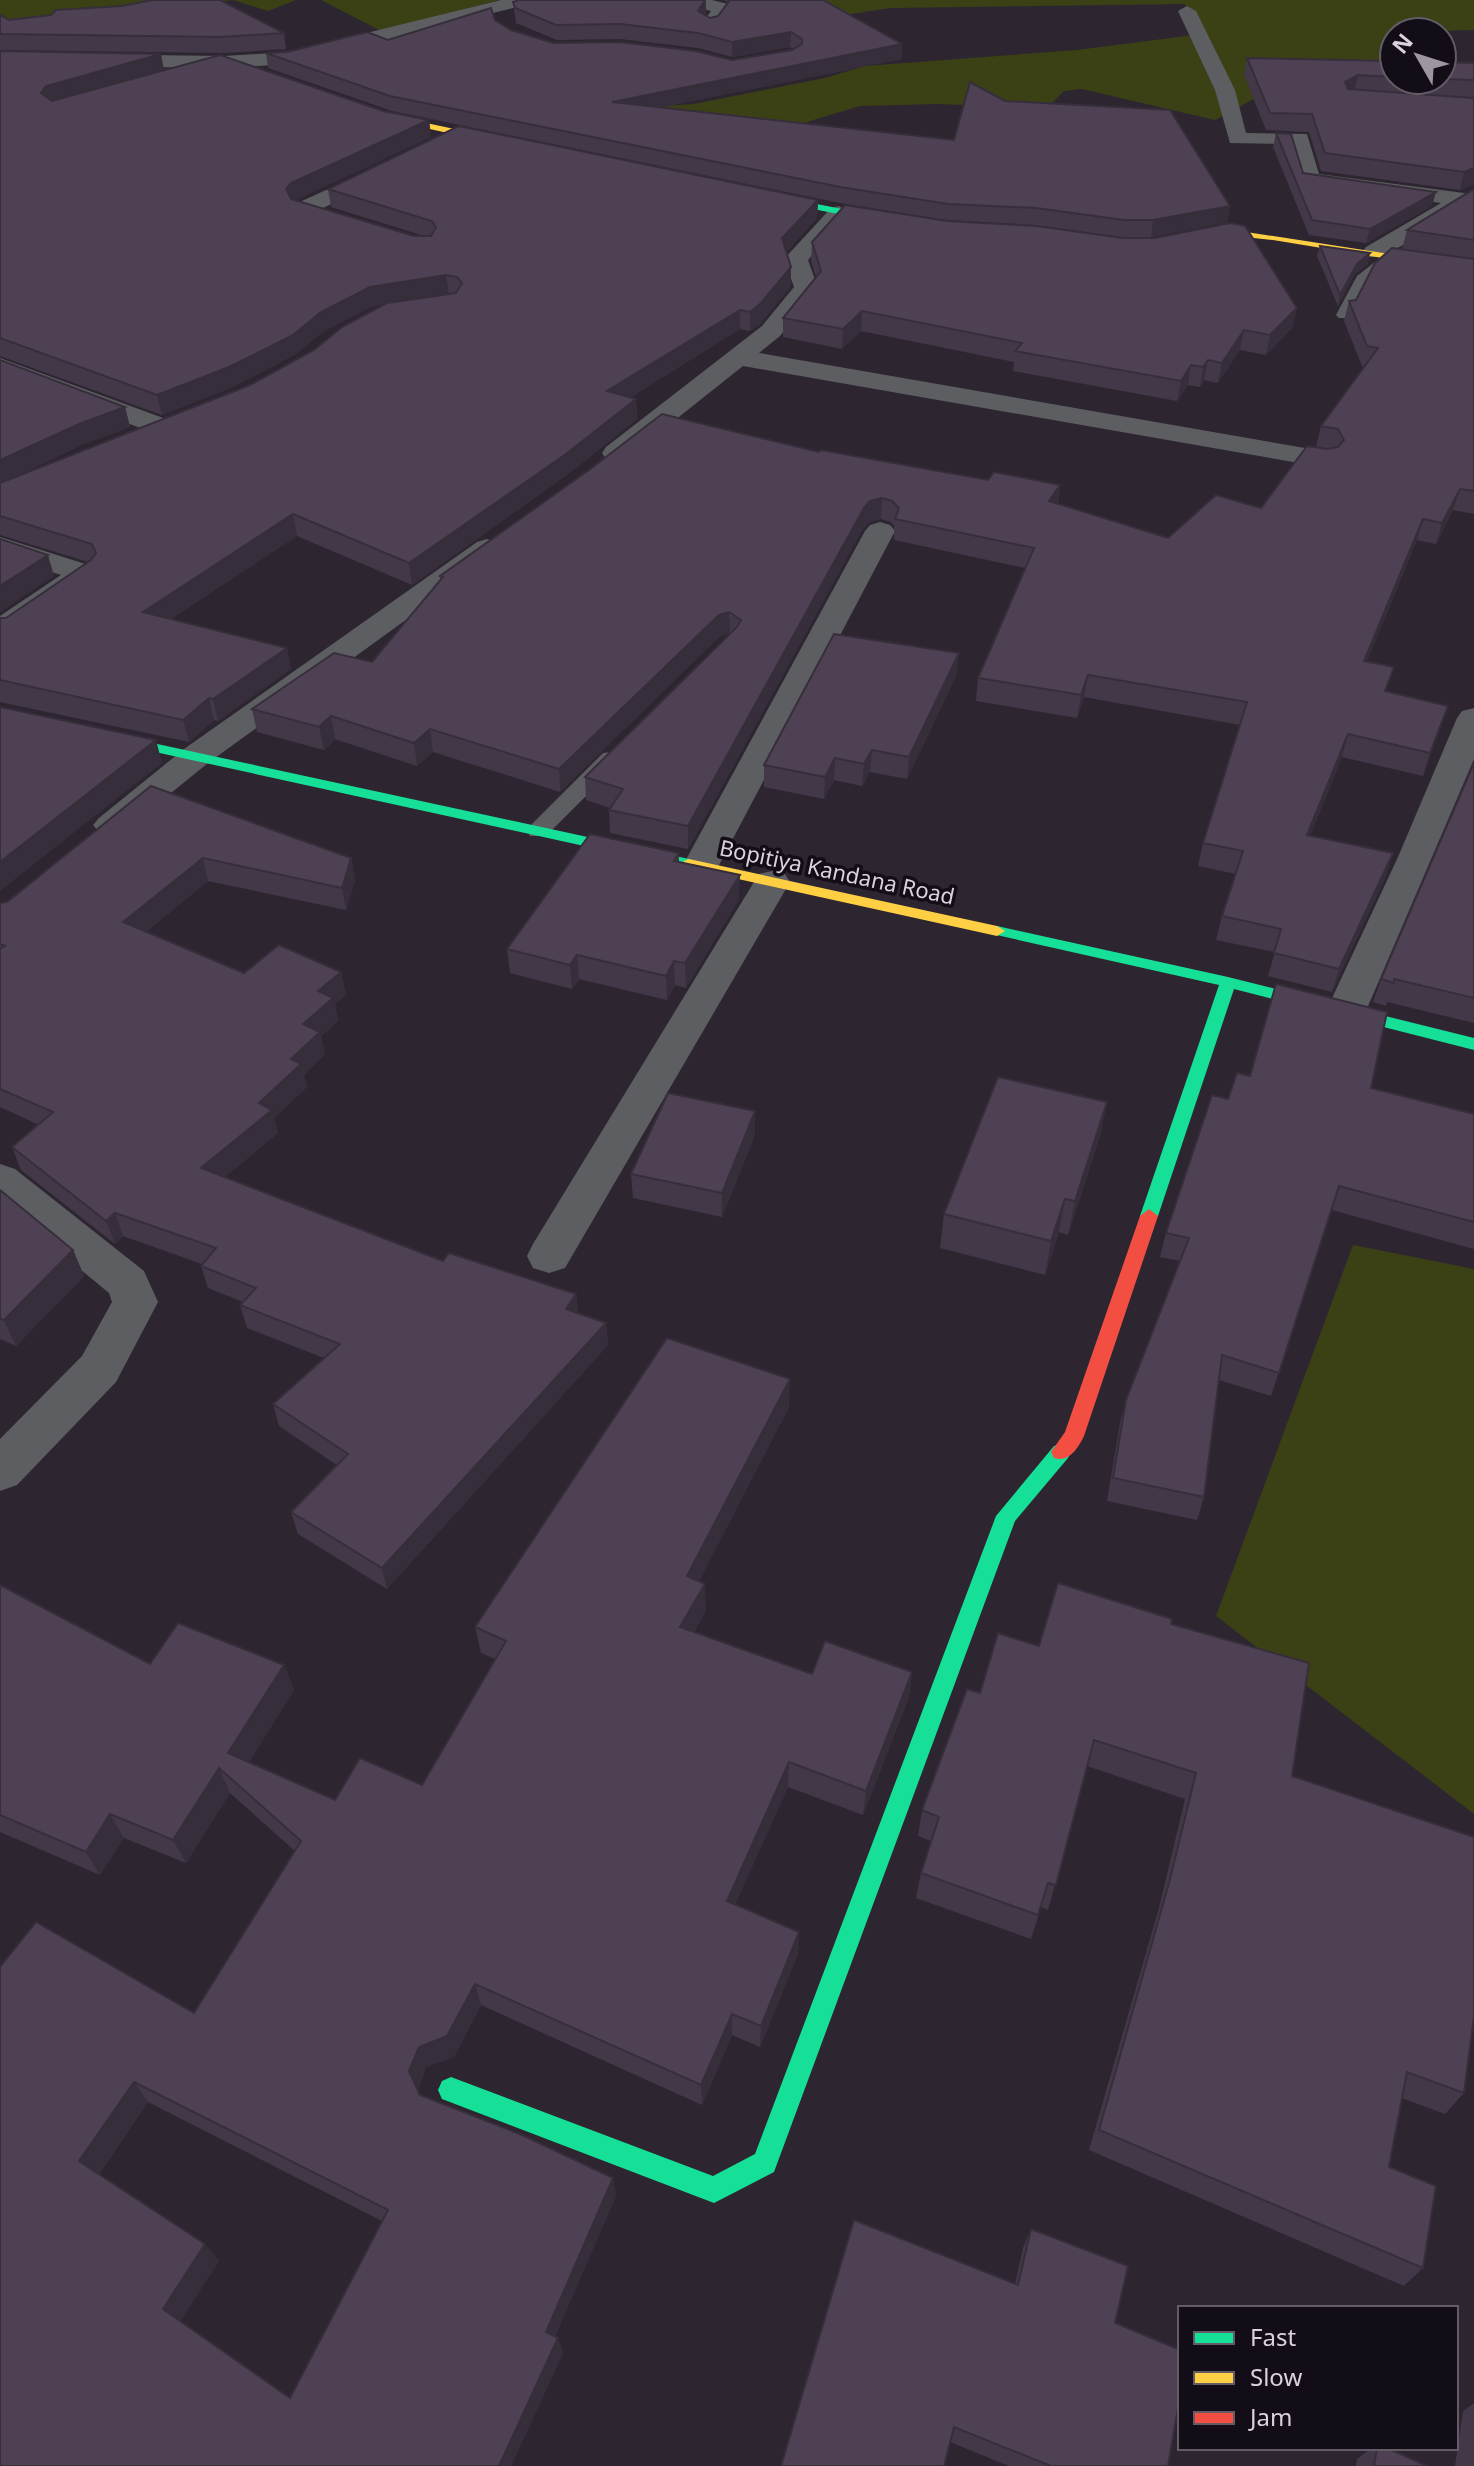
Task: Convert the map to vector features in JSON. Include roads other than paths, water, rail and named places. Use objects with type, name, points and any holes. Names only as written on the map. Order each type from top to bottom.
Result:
[{"type":"street","points":[[0,59],[224,62],[289,58],[523,0]]},
{"type":"street","points":[[691,0],[722,8],[710,25]]},
{"type":"street","points":[[501,5],[504,28]]},
{"type":"street","points":[[1187,11],[1225,90],[1237,139],[1300,138],[1309,179],[1469,197]]},
{"type":"street","points":[[164,80],[224,62],[269,78]]},
{"type":"street","points":[[357,108],[386,119],[520,146]]},
{"type":"street","points":[[430,147],[458,134]]},
{"type":"street","points":[[371,230],[303,209],[402,161]]},
{"type":"street","points":[[735,191],[839,213],[916,225]]},
{"type":"street","points":[[1381,254],[1469,197]]},
{"type":"street","points":[[591,473],[771,331],[806,288],[796,259],[839,213]]},
{"type":"street","points":[[1175,241],[1227,232],[1474,270]]},
{"type":"street","points":[[737,357],[1322,459]]},
{"type":"street","points":[[0,366],[165,428]]},
{"type":"street","points":[[123,443],[191,417]]},
{"type":"street","points":[[86,845],[196,756],[515,529]]},
{"type":"street","points":[[700,867],[880,531]]},
{"type":"street","points":[[0,546],[84,573],[0,630]]},
{"type":"street","name":"Bopitiya Kandana Road","points":[[0,714],[1228,982],[1474,1044]]},
{"type":"street","points":[[1346,1011],[1416,857],[1474,718]]},
{"type":"street","points":[[549,1256],[772,882]]},
{"type":"street","points":[[451,2090],[714,2190],[765,2163],[1006,1516],[1074,1436],[1228,982]]},
{"type":"street","points":[[0,1180],[128,1283],[135,1302],[99,1369],[0,1471]]},
{"type":"lane","points":[[1344,315],[1362,279],[1381,254]]},
{"type":"lane","points":[[538,831],[627,743]]}]
